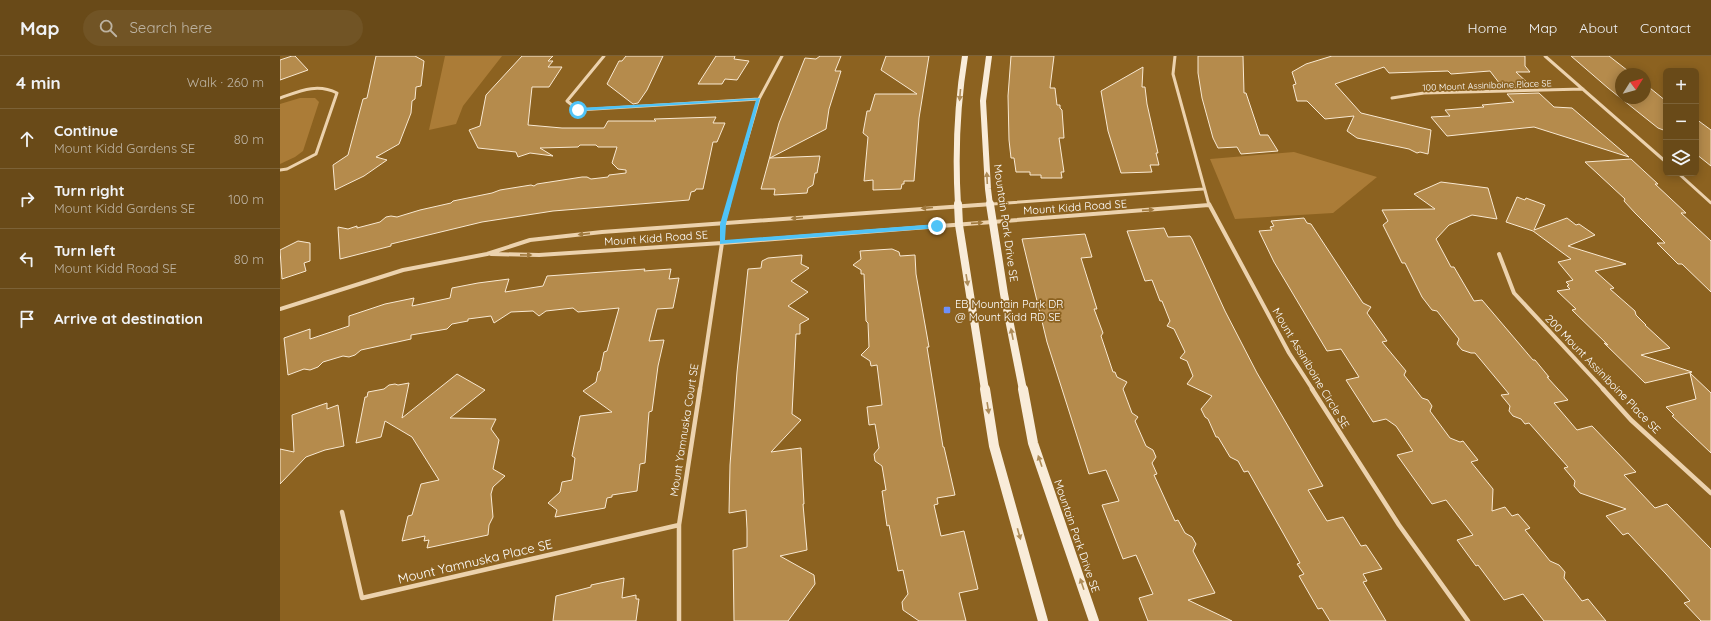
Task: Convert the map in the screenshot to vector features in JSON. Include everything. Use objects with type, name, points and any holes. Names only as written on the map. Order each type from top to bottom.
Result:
[{"type":"street","points":[[604,56],[567,102],[578,110],[759,99]]},
{"type":"street","name":"Mount Yamnuska Court SE","points":[[679,621],[679,525],[722,242],[723,224],[759,99],[782,56]]},
{"type":"street","points":[[965,56],[959,94],[957,205],[959,225],[994,446],[1043,621]]},
{"type":"street","name":"Mountain Park Drive SE","points":[[989,56],[983,101],[988,189],[1004,294],[1034,443],[1094,621]]},
{"type":"street","name":"Mount Assiniboine Circle SE","points":[[1175,56],[1173,74],[1203,189],[1209,205],[1289,353],[1399,525],[1468,621]]},
{"type":"street","points":[[1545,56],[1663,159]]},
{"type":"street","points":[[280,98],[309,88],[327,87],[337,93],[316,154],[287,169],[280,170]]},
{"type":"street","name":"100 Mount Assiniboine Place SE","points":[[1392,98],[1424,93],[1583,89]]},
{"type":"street","points":[[1681,176],[1711,203]]},
{"type":"street","name":"Mount Kidd Road SE","points":[[280,309],[403,270],[487,254],[530,240],[602,232],[957,205],[1203,189]]},
{"type":"street","name":"Mount Kidd Road SE","points":[[487,254],[539,255],[959,225],[1209,205]]},
{"type":"street","name":"200 Mount Assiniboine Place SE","points":[[1499,254],[1514,293],[1631,420],[1711,493]]},
{"type":"street","name":"Mount Yamnuska Place SE","points":[[342,512],[362,598],[679,525]]},
{"type":"shaded area","points":[[445,56],[502,56],[463,106],[456,124],[429,130]]},
{"type":"shaded area","points":[[300,98],[315,98],[319,102],[303,151],[295,157],[280,164],[280,104]]},
{"type":"shaded area","points":[[1294,152],[1377,177],[1333,213],[1235,219],[1210,159]]},
{"type":"building","points":[[295,56],[308,70],[280,80],[280,60]]},
{"type":"building","points":[[376,56],[415,56],[424,61],[421,86],[416,87],[415,99],[412,101],[411,113],[399,144],[376,157],[387,160],[364,176],[335,190],[333,165],[348,155],[363,99],[367,98]]},
{"type":"building","points":[[522,56],[553,56],[548,61],[553,61],[548,67],[562,67],[549,87],[532,87],[528,125],[562,128],[604,128],[608,121],[656,121],[654,119],[716,117],[713,123],[725,123],[717,142],[713,142],[703,189],[696,189],[695,191],[691,192],[689,200],[553,211],[482,222],[391,244],[391,246],[340,259],[338,227],[348,229],[357,226],[357,228],[380,222],[386,217],[397,217],[451,203],[453,201],[500,190],[531,185],[534,186],[537,184],[582,177],[591,179],[626,173],[626,170],[618,169],[612,163],[617,147],[580,145],[578,147],[540,148],[553,156],[530,153],[518,157],[516,152],[478,148],[469,130],[480,126],[486,95]]},
{"type":"building","points":[[626,56],[663,56],[647,90],[638,103],[633,104],[607,84],[619,61],[622,61]]},
{"type":"building","points":[[716,56],[735,56],[734,59],[749,61],[737,80],[725,79],[722,84],[698,84]]},
{"type":"building","points":[[820,56],[841,56],[835,71],[841,71],[829,109],[826,129],[770,158],[820,156],[817,173],[815,173],[813,185],[808,188],[807,193],[774,195],[775,189],[761,189],[779,123],[805,58],[816,59]]},
{"type":"building","points":[[886,56],[929,56],[919,118],[914,181],[904,181],[901,189],[873,190],[873,180],[864,181],[868,137],[863,133],[867,111],[870,111],[875,94],[917,94],[881,70]]},
{"type":"building","points":[[1011,56],[1054,56],[1050,88],[1055,88],[1057,105],[1060,105],[1062,110],[1064,138],[1059,138],[1064,172],[1061,172],[1062,178],[1041,178],[1041,175],[1030,175],[1030,172],[1016,172],[1014,158],[1011,158],[1009,140],[1008,96]]},
{"type":"building","points":[[1198,56],[1243,56],[1244,93],[1246,93],[1260,135],[1268,135],[1278,151],[1241,154],[1237,147],[1218,148],[1213,138],[1202,98],[1198,73]]},
{"type":"building","points":[[1332,56],[1525,56],[1525,66],[1530,72],[1516,72],[1532,87],[1503,88],[1490,71],[1451,74],[1448,71],[1389,73],[1384,67],[1335,84],[1361,113],[1431,130],[1428,154],[1420,152],[1417,153],[1409,149],[1357,138],[1347,131],[1354,116],[1325,119],[1307,101],[1297,101],[1293,85],[1296,84],[1292,72],[1306,64]]},
{"type":"building","points":[[1571,56],[1609,56],[1624,68],[1615,68],[1615,94]]},
{"type":"building","points":[[1143,67],[1142,87],[1145,87],[1159,165],[1150,165],[1152,172],[1121,173],[1108,131],[1101,91]]},
{"type":"building","points":[[1651,89],[1663,99],[1663,130],[1658,128],[1628,104],[1651,104]]},
{"type":"building","points":[[1539,93],[1554,107],[1572,108],[1629,157],[1534,127],[1447,136],[1431,117],[1450,116],[1445,110],[1484,107],[1482,105],[1514,102],[1507,94]]},
{"type":"building","points":[[1699,121],[1711,130],[1711,166],[1699,156]]},
{"type":"building","points":[[1631,159],[1686,213],[1681,213],[1711,241],[1711,292],[1682,264],[1678,264],[1657,243],[1665,243],[1624,201],[1625,199],[1585,162]]},
{"type":"building","points":[[1441,182],[1488,188],[1497,219],[1472,215],[1449,225],[1436,239],[1451,267],[1454,267],[1474,301],[1482,300],[1568,400],[1554,403],[1577,430],[1592,426],[1636,472],[1624,475],[1655,508],[1667,504],[1711,549],[1711,621],[1701,621],[1684,603],[1690,601],[1666,574],[1628,533],[1623,535],[1606,516],[1626,509],[1580,493],[1574,486],[1575,481],[1564,468],[1568,467],[1529,423],[1525,424],[1521,419],[1513,416],[1509,411],[1510,406],[1501,395],[1509,394],[1475,353],[1462,350],[1457,344],[1459,339],[1437,311],[1432,310],[1422,297],[1405,263],[1402,263],[1383,225],[1388,221],[1382,210],[1435,209],[1414,194]]},
{"type":"building","points":[[1517,197],[1525,200],[1526,198],[1545,205],[1534,230],[1567,218],[1576,225],[1579,224],[1595,235],[1568,246],[1626,264],[1595,271],[1614,288],[1610,289],[1635,311],[1636,315],[1645,325],[1670,348],[1641,355],[1692,372],[1645,383],[1604,343],[1608,345],[1572,310],[1576,309],[1557,291],[1570,289],[1566,282],[1573,280],[1558,262],[1571,259],[1533,231],[1506,222]]},
{"type":"building","points":[[1304,218],[1307,223],[1311,224],[1363,303],[1371,307],[1367,313],[1387,341],[1382,342],[1406,371],[1404,375],[1422,398],[1428,400],[1432,406],[1430,411],[1450,438],[1460,442],[1463,441],[1478,460],[1471,462],[1493,489],[1492,511],[1505,507],[1512,516],[1518,514],[1530,528],[1525,530],[1550,561],[1559,565],[1565,572],[1564,578],[1582,601],[1588,599],[1606,621],[1544,621],[1523,594],[1504,600],[1478,565],[1476,566],[1457,540],[1473,535],[1446,500],[1432,504],[1397,455],[1413,451],[1396,426],[1386,419],[1373,422],[1346,380],[1359,377],[1341,349],[1327,351],[1274,262],[1259,231],[1272,230],[1270,227],[1274,226],[1271,221]]},
{"type":"building","points":[[1164,228],[1168,237],[1190,236],[1192,239],[1225,311],[1257,373],[1323,486],[1308,490],[1327,521],[1343,517],[1361,546],[1366,545],[1382,569],[1363,574],[1367,581],[1363,582],[1386,621],[1330,621],[1322,608],[1318,609],[1299,576],[1304,574],[1297,564],[1300,563],[1248,471],[1244,472],[1238,461],[1230,457],[1218,437],[1216,437],[1208,419],[1205,417],[1201,409],[1212,396],[1187,384],[1193,376],[1187,361],[1180,358],[1185,352],[1174,329],[1167,326],[1170,321],[1152,280],[1145,281],[1127,231]]},
{"type":"building","points":[[1085,234],[1092,257],[1081,258],[1097,309],[1094,309],[1103,333],[1101,336],[1113,372],[1115,372],[1117,377],[1127,382],[1123,389],[1132,413],[1138,417],[1135,421],[1146,446],[1153,450],[1156,457],[1152,463],[1157,474],[1154,475],[1175,521],[1178,520],[1185,533],[1192,537],[1196,544],[1193,551],[1215,593],[1188,600],[1232,621],[1148,621],[1139,598],[1153,594],[1136,555],[1123,559],[1102,505],[1119,501],[1106,470],[1089,474],[1047,342],[1022,239]]},
{"type":"building","points":[[298,241],[310,243],[310,261],[304,263],[306,271],[282,279],[280,250]]},
{"type":"building","points":[[892,249],[899,252],[900,256],[915,255],[916,274],[929,347],[927,347],[943,447],[955,495],[937,498],[938,504],[934,505],[941,536],[964,531],[978,589],[959,593],[966,621],[919,621],[903,610],[902,602],[908,594],[903,570],[898,571],[889,525],[887,526],[882,491],[886,490],[882,466],[875,461],[874,454],[879,448],[875,424],[869,425],[867,407],[882,405],[877,365],[871,366],[870,361],[861,355],[869,347],[868,323],[866,321],[864,274],[861,274],[861,270],[853,265],[861,259],[860,251]]},
{"type":"building","points":[[802,255],[801,264],[809,268],[791,281],[808,292],[788,306],[809,319],[800,324],[800,334],[796,334],[792,414],[801,420],[771,452],[801,448],[803,504],[807,550],[780,556],[814,575],[815,584],[788,621],[734,621],[733,550],[747,547],[747,529],[746,510],[729,513],[730,465],[737,372],[748,269],[761,268],[762,261],[768,258]]},
{"type":"building","points":[[645,269],[644,271],[671,269],[669,279],[679,278],[673,308],[657,309],[649,341],[664,340],[658,366],[652,411],[649,412],[645,463],[640,464],[637,491],[612,495],[612,497],[607,498],[605,508],[555,517],[557,510],[548,503],[560,492],[562,482],[572,480],[575,458],[572,456],[580,416],[612,412],[583,391],[596,382],[604,352],[607,351],[619,308],[578,312],[573,308],[546,311],[539,316],[533,311],[511,312],[494,323],[491,316],[468,319],[468,321],[452,324],[447,329],[411,335],[411,339],[361,350],[355,355],[349,357],[343,356],[323,362],[318,367],[310,370],[304,369],[288,375],[284,338],[310,329],[310,339],[349,326],[349,316],[385,304],[414,298],[412,306],[450,298],[452,288],[478,283],[509,279],[505,292],[543,286],[547,276]]},
{"type":"building","points":[[1690,373],[1711,393],[1711,453],[1672,416],[1674,415],[1666,407],[1696,399]]},
{"type":"building","points":[[457,374],[485,390],[450,418],[496,419],[491,429],[499,440],[493,469],[505,476],[493,487],[491,494],[493,517],[489,525],[488,535],[427,548],[429,540],[424,541],[425,536],[402,541],[408,516],[412,515],[421,484],[439,480],[412,437],[385,421],[381,437],[356,443],[365,397],[367,397],[368,392],[384,389],[389,385],[409,383],[402,418]]},
{"type":"building","points":[[327,403],[327,409],[338,405],[344,446],[325,450],[306,457],[280,484],[280,449],[294,452],[292,415]]},
{"type":"building","points":[[624,578],[622,598],[636,595],[636,599],[639,599],[636,621],[553,621],[556,596],[591,587],[591,585]]},
{"type":"place","name":"EB Mountain Park DR @ Mount Kidd RD SE","points":[[947,310]]},
{"type":"route","points":[[578,110],[759,99],[723,224],[722,242],[937,226]]}]
